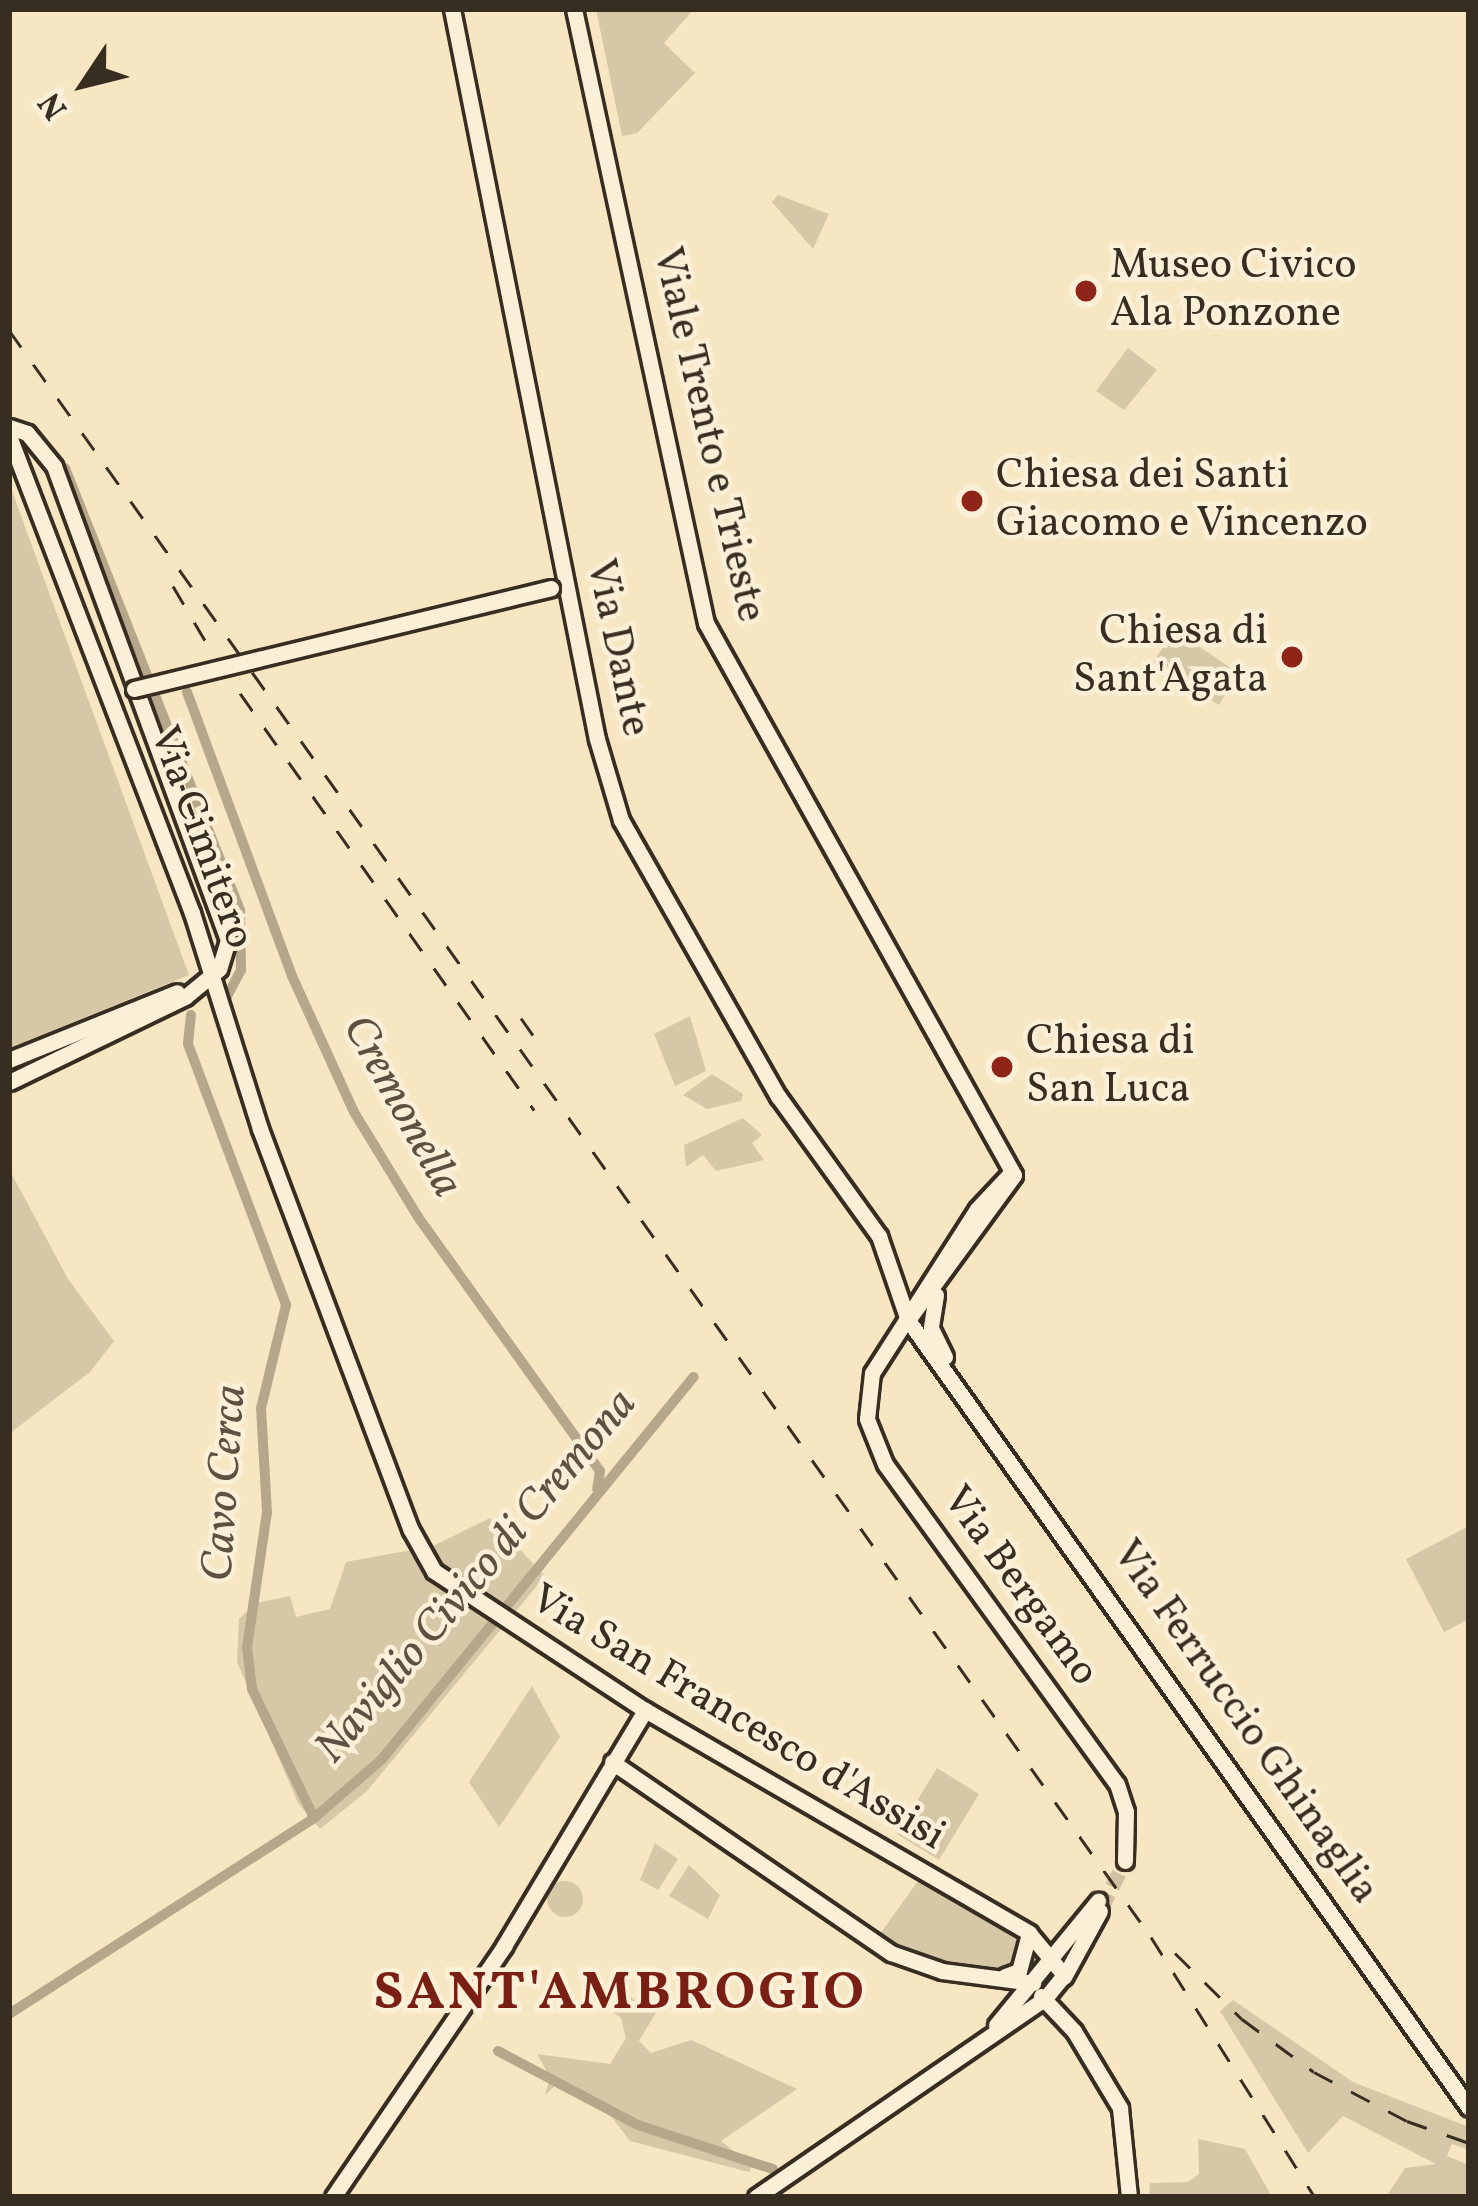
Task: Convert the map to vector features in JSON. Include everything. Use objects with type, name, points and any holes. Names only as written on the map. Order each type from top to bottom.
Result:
[{"type":"main road","name":"Via Dante","points":[[452,9],[559,587],[621,820],[778,1096],[886,1252]]},
{"type":"main road","name":"Viale Trento e Trieste","points":[[574,9],[706,623],[1012,1168],[977,1209],[929,1293]]},
{"type":"main road","name":"Via Cimitero","points":[[9,427],[28,433],[54,466],[134,689],[226,922],[226,956],[208,980]]},
{"type":"main road","name":"Via Cimitero","points":[[9,436],[192,913],[208,980]]},
{"type":"main road","name":"Via Cimitero","points":[[134,689],[559,587]]},
{"type":"main road","points":[[9,1060],[208,980]]},
{"type":"main road","points":[[9,1082],[149,1020],[208,980]]},
{"type":"main road","name":"Via San Francesco d'Assisi","points":[[208,980],[411,1530],[434,1571],[646,1710],[1029,1934],[1050,1960]]},
{"type":"main road","points":[[886,1252],[905,1288],[929,1293]]},
{"type":"main road","points":[[886,1252],[908,1320]]},
{"type":"main road","points":[[908,1320],[929,1293]]},
{"type":"main road","points":[[929,1293],[930,1325]]},
{"type":"main road","points":[[908,1320],[918,1316],[930,1325]]},
{"type":"main road","name":"Via Bergamo","points":[[908,1320],[883,1354],[868,1394],[874,1444],[1117,1784],[1126,1812],[1125,1861]]},
{"type":"main road","name":"Via Ferruccio Ghinaglia","points":[[908,1320],[958,1381],[1469,2108]]},
{"type":"main road","name":"Via Ferruccio Ghinaglia","points":[[930,1325],[958,1381]]},
{"type":"main road","points":[[333,2197],[504,1946],[646,1710]]},
{"type":"main road","points":[[612,1762],[892,1953],[942,1971],[1032,1984],[1074,2031],[1120,2108],[1130,2197]]},
{"type":"main road","points":[[756,2197],[1046,1997],[1064,1979],[1100,1904],[981,2040]]},
{"type":"main road","points":[[1007,1978],[1019,1971],[1029,1934]]},
{"type":"main road","points":[[1050,1960],[1064,1979],[1074,2031]]},
{"type":"main road","points":[[1007,1978],[1019,2000]]},
{"type":"main road","points":[[1017,2021],[1060,2016]]},
{"type":"shaded area","points":[[596,9],[694,9],[664,43],[695,73],[637,133],[622,136]]},
{"type":"shaded area","points":[[778,195],[829,214],[813,249],[772,202]]},
{"type":"shaded area","points":[[1128,348],[1157,370],[1124,410],[1096,391]]},
{"type":"shaded area","points":[[9,483],[189,975],[9,1048]]},
{"type":"shaded area","points":[[1175,630],[1238,673],[1219,705],[1153,662]]},
{"type":"shaded area","points":[[690,1016],[706,1071],[675,1086],[654,1034]]},
{"type":"shaded area","points":[[712,1074],[743,1094],[741,1101],[707,1109],[683,1095]]},
{"type":"shaded area","points":[[743,1118],[762,1135],[752,1143],[764,1160],[716,1171],[703,1155],[686,1167],[684,1145]]},
{"type":"shaded area","points":[[9,1169],[68,1279],[114,1341],[90,1372],[9,1434]]},
{"type":"shaded area","points":[[490,1518],[545,1576],[367,1791],[320,1829],[298,1803],[237,1662],[239,1619],[256,1603],[290,1596],[296,1617],[330,1609],[346,1562],[433,1546]]},
{"type":"shaded area","points":[[1469,1526],[1469,1619],[1444,1632],[1406,1559]]},
{"type":"shaded area","points":[[532,1686],[560,1737],[499,1827],[469,1782]]},
{"type":"shaded area","points":[[937,1768],[979,1794],[939,1860],[897,1834]]},
{"type":"shaded area","points":[[655,1843],[678,1859],[658,1890],[640,1880]]},
{"type":"shaded area","points":[[689,1865],[720,1895],[708,1919],[669,1896]]},
{"type":"shaded area","points":[[565,1881],[578,1886],[583,1899],[578,1912],[565,1917],[552,1912],[547,1899],[552,1886]]},
{"type":"shaded area","points":[[918,1881],[1018,1935],[1010,1969],[935,1964],[880,1934]]},
{"type":"shaded area","points":[[592,1979],[657,2011],[639,2041],[651,2053],[691,2040],[797,2089],[721,2141],[752,2166],[749,2172],[630,2141],[611,2116],[555,2086],[545,2095],[550,2077],[537,2054],[610,2064],[626,2038],[621,2018],[585,1993]]},
{"type":"shaded area","points":[[1233,2000],[1353,2082],[1469,2127],[1469,2150],[1452,2144],[1447,2156],[1469,2165],[1467,2197],[1386,2197],[1405,2168],[1436,2164],[1343,2116],[1308,2153],[1220,2011]]},
{"type":"shaded area","points":[[1198,2139],[1245,2149],[1272,2197],[1149,2196],[1150,2183],[1188,2182],[1199,2174]]},
{"type":"waterway","name":"Cavo Cerca","points":[[65,468],[240,911],[241,970],[224,1002]]},
{"type":"waterway","name":"Cremonella","points":[[187,692],[292,976],[354,1112],[418,1217],[600,1471],[597,1489]]},
{"type":"waterway","name":"Cavo Cerca","points":[[191,1015],[188,1044],[286,1305],[261,1408],[267,1512],[247,1647],[252,1689],[314,1818]]},
{"type":"waterway","name":"Naviglio Civico di Cremona","points":[[9,2014],[314,1818],[382,1759],[693,1377]]},
{"type":"waterway","points":[[498,2051],[638,2125],[773,2169]]},
{"type":"tunnel","points":[[1102,1907],[1125,1861]]},
{"type":"railway","points":[[9,330],[1151,1937],[1315,2197]]},
{"type":"railway","points":[[173,586],[216,659],[534,1110]]},
{"type":"railway","points":[[521,1018],[537,1041]]},
{"type":"railway","points":[[1175,1953],[1242,2019],[1314,2072],[1407,2121],[1469,2143]]},
{"type":"place","name":"Museo Civico Ala Ponzone","points":[[1086,291]]},
{"type":"place","name":"Chiesa dei Santi Giacomo e Vincenzo","points":[[972,501]]},
{"type":"place","name":"Chiesa di Sant'Agata","points":[[1292,657]]},
{"type":"place","name":"Chiesa di San Luca","points":[[1002,1067]]},
{"type":"district","name":"SANT'AMBROGIO","points":[[620,1995]]}]
